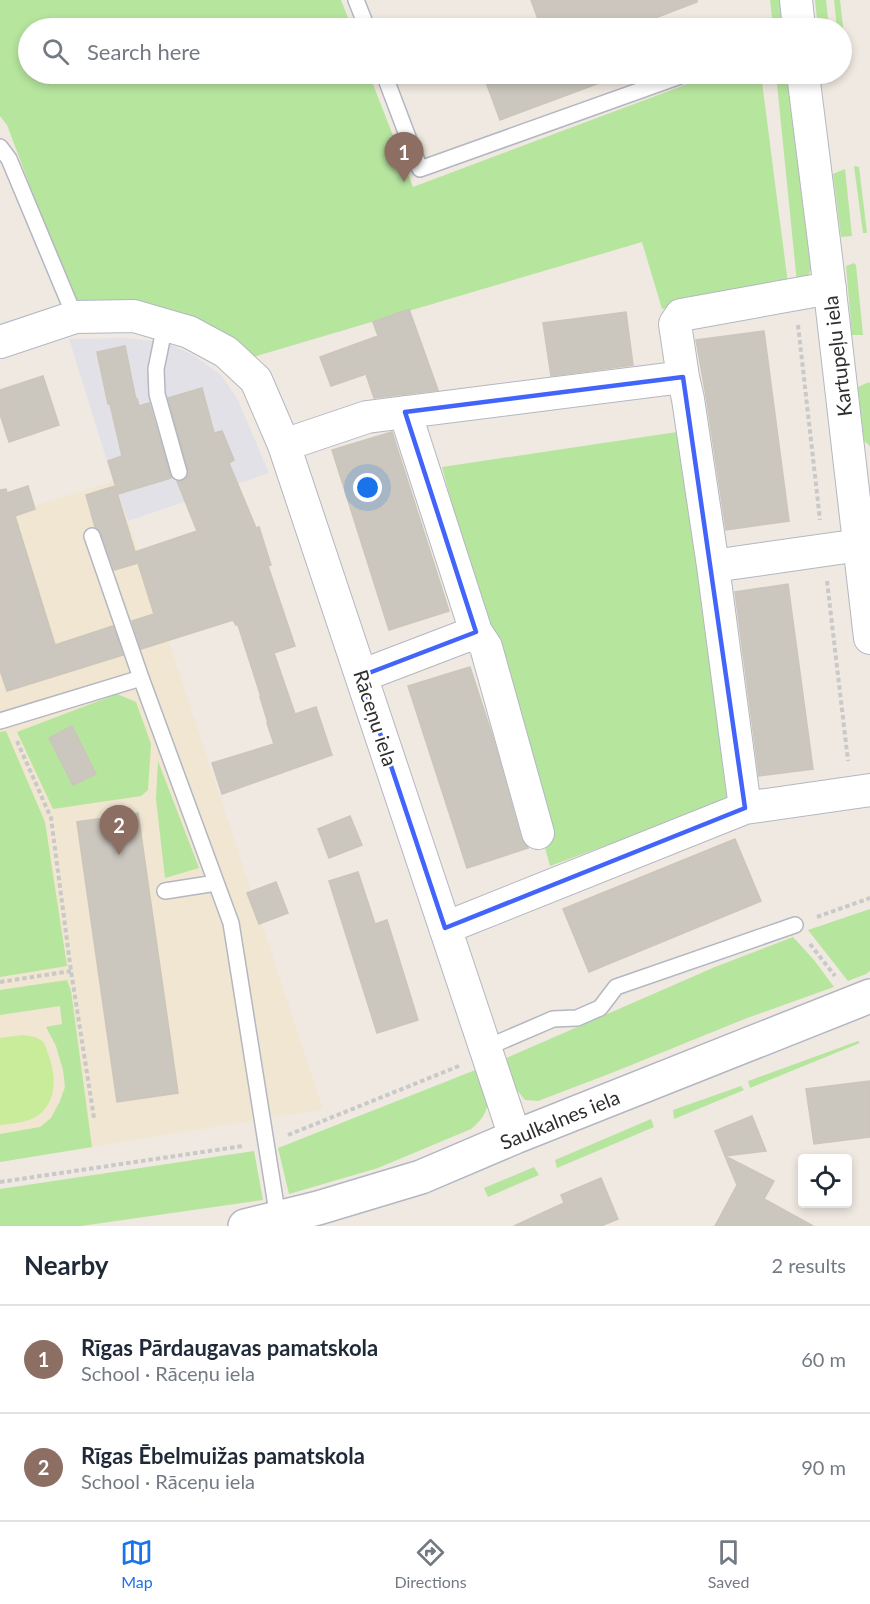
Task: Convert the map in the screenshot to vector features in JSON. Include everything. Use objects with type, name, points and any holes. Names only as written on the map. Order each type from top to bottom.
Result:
[{"type":"street","points":[[796,0],[798,18]]},
{"type":"street","name":"Kartupeļu iela","points":[[804,84],[870,638]]},
{"type":"street","points":[[745,808],[713,566],[675,324],[681,315],[830,288]]},
{"type":"street","name":"Rāceņu iela","points":[[0,342],[75,317],[134,316],[177,328],[226,352],[256,380],[284,445],[515,1137]]},
{"type":"street","points":[[284,445],[367,417],[683,377]]},
{"type":"street","points":[[405,412],[476,632],[486,646],[538,833]]},
{"type":"street","points":[[713,566],[860,545]]},
{"type":"street","points":[[361,676],[476,632]]},
{"type":"street","points":[[445,928],[745,808],[861,792]]},
{"type":"street","name":"Saulkalnes iela","points":[[245,1226],[325,1206],[421,1177],[515,1137],[870,996]]},
{"type":"lane","points":[[356,0],[363,18]]},
{"type":"lane","points":[[388,84],[420,169],[658,84]]},
{"type":"lane","points":[[0,147],[9,159],[75,317]]},
{"type":"lane","points":[[177,328],[156,369],[157,394],[178,472]]},
{"type":"lane","points":[[92,536],[141,678],[231,922],[278,1218]]},
{"type":"lane","points":[[3,720],[141,678]]},
{"type":"lane","points":[[165,891],[216,882]]},
{"type":"lane","points":[[485,1050],[553,1019],[577,1018],[600,1008],[616,987],[795,925]]},
{"type":"path","points":[[795,294],[823,550],[861,792]]},
{"type":"path","points":[[3,720],[51,818],[94,1118]]},
{"type":"path","points":[[835,977],[795,925],[870,898]]},
{"type":"path","points":[[0,982],[71,970]]},
{"type":"highlighted area","points":[[683,377],[745,808],[445,928],[361,676],[476,632],[405,412]]},
{"type":"shaded area","points":[[124,338],[167,343],[193,355],[221,375],[238,400],[269,473],[128,521],[116,490],[69,339]]},
{"type":"shaded area","points":[[114,481],[323,1109],[0,1162],[0,517]]},
{"type":"green space","points":[[0,0],[341,0],[348,18],[18,18],[18,84],[373,84],[413,187],[687,84],[762,84],[788,284],[662,309],[642,242],[246,359],[77,311],[7,125],[0,116]]},
{"type":"green space","points":[[770,0],[782,0],[785,18],[772,18]]},
{"type":"green space","points":[[815,0],[826,0],[828,18],[817,18]]},
{"type":"green space","points":[[834,0],[840,0],[842,18],[836,18]]},
{"type":"green space","points":[[777,84],[792,84],[812,267],[807,279],[797,283]]},
{"type":"green space","points":[[854,166],[859,167],[867,233],[863,233]]},
{"type":"green space","points":[[845,169],[852,236],[841,237],[833,174]]},
{"type":"green space","points":[[854,263],[863,335],[852,335],[846,266]]},
{"type":"green space","points":[[869,382],[870,446],[864,441],[858,387]]},
{"type":"green space","points":[[677,432],[733,799],[550,866],[442,467]]},
{"type":"green space","points":[[117,694],[136,702],[151,744],[148,790],[141,796],[53,809],[17,732]]},
{"type":"green space","points":[[6,731],[45,822],[67,966],[0,977],[0,732]]},
{"type":"green space","points":[[158,761],[199,868],[165,878],[156,799]]},
{"type":"green space","points":[[870,909],[870,971],[848,981],[808,930]]},
{"type":"green space","points":[[793,937],[834,987],[747,1018],[538,1101],[525,1100],[517,1090],[504,1059],[715,967]]},
{"type":"green space","points":[[67,980],[71,991],[92,1147],[0,1162],[0,1134],[40,1127],[51,1118],[65,1087],[56,1046],[46,1027],[62,1024],[60,1006],[0,1015],[0,990]]},
{"type":"green space","points":[[22,1035],[37,1038],[45,1044],[53,1070],[53,1091],[44,1110],[35,1118],[0,1125],[0,1038]]},
{"type":"green space","points":[[858,1041],[860,1043],[750,1088],[748,1081]]},
{"type":"green space","points":[[478,1069],[486,1095],[487,1108],[479,1122],[471,1129],[378,1168],[289,1194],[278,1148]]},
{"type":"green space","points":[[741,1086],[744,1090],[674,1119],[673,1110]]},
{"type":"green space","points":[[651,1119],[654,1127],[557,1168],[555,1160]]},
{"type":"green space","points":[[254,1151],[263,1200],[81,1226],[0,1226],[0,1189]]},
{"type":"green space","points":[[534,1167],[539,1175],[488,1197],[484,1188]]},
{"type":"building","points":[[531,0],[697,0],[697,2],[655,18],[538,18]]},
{"type":"building","points":[[487,84],[597,84],[500,120]]},
{"type":"building","points":[[409,309],[438,390],[374,398],[366,374],[331,386],[320,357],[378,336],[373,322]]},
{"type":"building","points":[[626,312],[633,365],[551,376],[543,323]]},
{"type":"building","points":[[764,331],[789,521],[726,530],[696,340]]},
{"type":"building","points":[[125,346],[136,400],[139,406],[149,403],[171,478],[118,494],[108,461],[122,456],[97,352]]},
{"type":"building","points":[[43,376],[59,425],[9,442],[0,414],[0,390]]},
{"type":"building","points":[[202,388],[214,433],[222,431],[234,460],[229,463],[256,528],[259,527],[271,565],[268,566],[295,646],[274,653],[295,714],[316,707],[332,755],[222,794],[212,763],[274,744],[238,625],[233,620],[141,649],[132,621],[154,614],[138,563],[114,570],[101,533],[95,527],[86,495],[115,486],[135,552],[197,531],[177,481],[186,479],[188,470],[168,398]]},
{"type":"building","points":[[392,432],[449,611],[389,630],[332,450]]},
{"type":"building","points":[[28,486],[35,509],[15,516],[55,645],[113,626],[123,655],[7,691],[0,670],[0,490],[6,489],[7,493]]},
{"type":"building","points":[[788,584],[813,769],[759,776],[735,592]]},
{"type":"building","points":[[470,667],[494,741],[521,838],[528,848],[467,868],[408,686]]},
{"type":"building","points":[[72,726],[96,774],[73,785],[49,738]]},
{"type":"building","points":[[138,813],[178,1093],[117,1102],[77,822]]},
{"type":"building","points":[[350,816],[362,845],[329,858],[318,829]]},
{"type":"building","points":[[735,839],[761,901],[589,972],[563,909]]},
{"type":"building","points":[[358,872],[375,924],[387,920],[418,1020],[377,1033],[329,881]]},
{"type":"building","points":[[276,882],[288,913],[259,924],[247,893]]},
{"type":"building","points":[[870,1081],[870,1137],[814,1144],[806,1089]]},
{"type":"building","points":[[752,1116],[766,1151],[725,1156],[715,1131]]},
{"type":"building","points":[[725,1156],[774,1181],[764,1199],[813,1226],[715,1226],[737,1185]]},
{"type":"building","points":[[601,1178],[618,1219],[601,1226],[514,1226],[564,1203],[561,1195]]},
{"type":"place","name":"Rīgas Pārdaugavas pamatskola","points":[[404,182]]},
{"type":"place","name":"Rīgas Ēbelmuižas pamatskola","points":[[119,855]]}]
